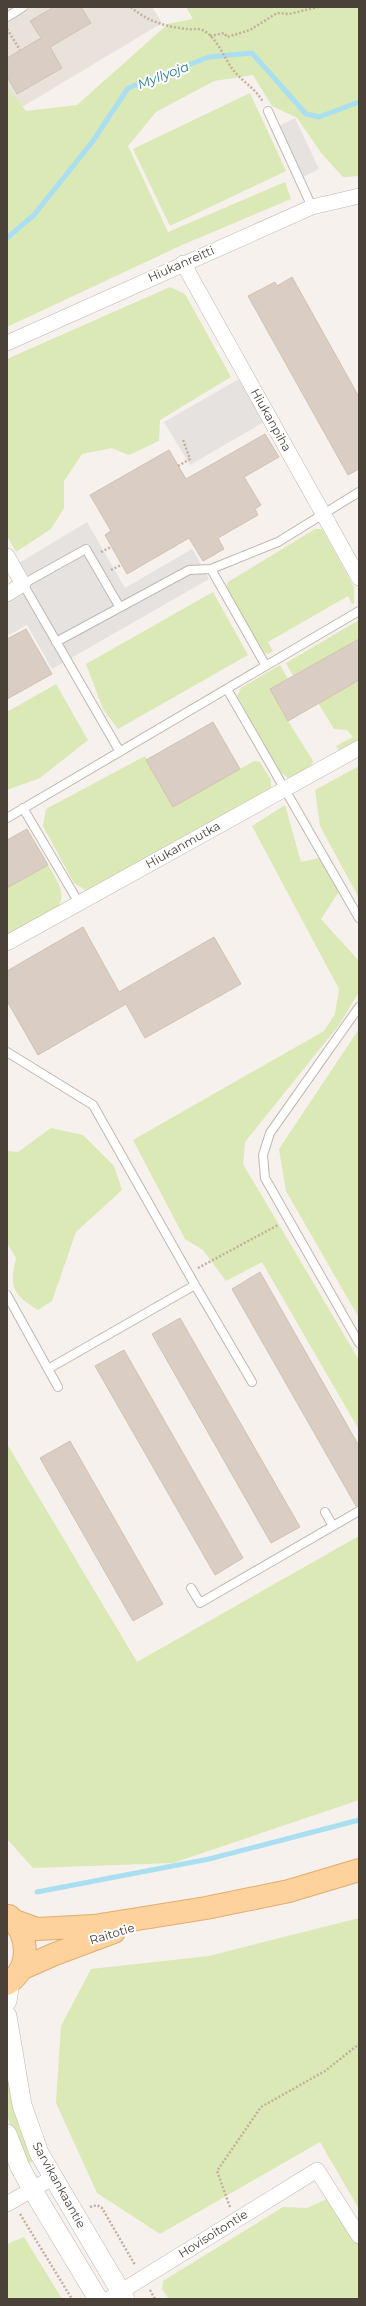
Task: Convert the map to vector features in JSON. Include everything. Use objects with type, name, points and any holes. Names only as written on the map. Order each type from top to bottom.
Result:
[{"type":"main road","name":"Raitotie","points":[[11,1917],[38,1929],[87,1926],[206,1908],[289,1891],[359,1870]]},
{"type":"main road","name":"Raitotie","points":[[11,1984],[104,1935],[206,1908]]},
{"type":"main road","points":[[11,1917],[25,1940],[26,1951],[11,1984]]},
{"type":"street","name":"Hiukanreitti","points":[[7,343],[183,263],[312,207],[359,196]]},
{"type":"street","name":"Hiukanpiha","points":[[183,263],[359,578]]},
{"type":"street","points":[[7,556],[23,584],[7,594]]},
{"type":"street","name":"Hiukanmutka","points":[[7,943],[359,748]]},
{"type":"street","name":"Sarvikankaantie","points":[[7,2016],[22,2105],[39,2153],[118,2297]]},
{"type":"street","name":"Sarvikankaantie","points":[[7,2134],[20,2167],[32,2189],[98,2299]]},
{"type":"street","name":"Hovisoitontie","points":[[118,2297],[235,2220],[317,2170],[359,2236]]},
{"type":"street","points":[[10,2211],[32,2189],[52,2178]]},
{"type":"lane","points":[[7,17],[23,7]]},
{"type":"lane","points":[[268,111],[312,207]]},
{"type":"lane","points":[[56,642],[119,606],[189,570],[211,569],[278,542],[359,492]]},
{"type":"lane","points":[[119,606],[86,549],[23,584],[120,752]]},
{"type":"lane","points":[[211,569],[266,666]]},
{"type":"lane","points":[[7,818],[359,611]]},
{"type":"lane","points":[[227,689],[359,918]]},
{"type":"lane","points":[[23,808],[79,902]]},
{"type":"lane","points":[[359,1007],[270,1133],[263,1155],[265,1178],[359,1343]]},
{"type":"lane","points":[[7,1052],[93,1105],[252,1382]]},
{"type":"lane","points":[[48,1369],[195,1285]]},
{"type":"lane","points":[[7,1294],[58,1387]]},
{"type":"lane","points":[[191,1588],[200,1603],[359,1511]]},
{"type":"lane","points":[[325,1512],[333,1526]]},
{"type":"path","points":[[131,7],[140,16],[153,21],[180,28],[201,29],[210,36],[233,70],[258,94],[268,111]]},
{"type":"path","points":[[210,36],[224,32],[227,37],[250,30],[277,12],[288,14],[318,7]]},
{"type":"path","points":[[7,29],[20,50]]},
{"type":"path","points":[[178,466],[190,459],[183,440]]},
{"type":"path","points":[[104,550],[111,546]]},
{"type":"path","points":[[115,568],[121,565]]},
{"type":"path","points":[[189,1274],[288,1219]]},
{"type":"path","points":[[235,2220],[217,2171],[261,2107],[325,2071],[359,2044]]},
{"type":"path","points":[[10,2211],[20,2213],[72,2299]]},
{"type":"shaded area","points":[[7,7],[152,7],[162,23],[12,113],[7,105]]},
{"type":"shaded area","points":[[295,118],[319,169],[295,181],[271,130]]},
{"type":"shaded area","points":[[239,379],[264,422],[190,465],[164,422]]},
{"type":"shaded area","points":[[87,522],[125,588],[192,549],[209,579],[52,669],[27,625],[7,636],[7,600],[22,591],[9,569]]},
{"type":"green space","points":[[186,7],[359,7],[359,176],[343,177],[322,154],[297,118],[272,106],[253,75],[214,81],[156,112],[128,146],[168,232],[285,182],[291,199],[182,245],[7,327],[7,87],[26,111],[77,105],[168,24],[193,19]]},
{"type":"green space","points":[[250,93],[286,171],[170,226],[133,149]]},
{"type":"green space","points":[[170,287],[185,294],[231,377],[160,420],[159,441],[129,455],[111,448],[82,454],[64,481],[64,508],[51,529],[16,552],[7,536],[7,359]]},
{"type":"green space","points":[[315,529],[322,529],[354,587],[354,603],[352,604],[348,596],[268,642],[273,651],[268,654],[263,652],[228,594],[226,588],[228,582]]},
{"type":"green space","points":[[213,592],[248,655],[118,729],[103,709],[86,664]]},
{"type":"green space","points":[[359,620],[359,644],[357,640],[293,676],[286,663]]},
{"type":"green space","points":[[280,665],[288,679],[288,721],[313,761],[311,766],[289,778],[280,772],[237,696],[241,688]]},
{"type":"green space","points":[[359,680],[359,739],[339,750],[336,746],[353,737],[347,730],[334,729],[318,703]]},
{"type":"green space","points":[[56,684],[88,740],[40,778],[7,790],[7,712]]},
{"type":"green space","points":[[145,756],[173,807],[254,761],[260,762],[271,780],[271,788],[87,891],[74,883],[43,826],[46,809]]},
{"type":"green space","points":[[359,766],[359,898],[320,826],[315,790]]},
{"type":"green space","points":[[285,805],[301,862],[319,858],[340,890],[321,919],[359,961],[359,992],[339,1025],[245,1142],[243,1164],[359,1360],[359,1430],[262,1262],[226,1281],[203,1250],[185,1239],[133,1140],[324,1031],[335,1014],[339,989],[252,826]]},
{"type":"green space","points":[[48,865],[60,887],[61,897],[57,909],[7,937],[7,888]]},
{"type":"green space","points":[[359,1029],[359,1318],[286,1191],[279,1149]]},
{"type":"green space","points":[[51,1128],[83,1135],[114,1166],[122,1190],[76,1232],[52,1301],[38,1310],[18,1294],[13,1283],[16,1258],[7,1243],[7,1151],[18,1152]]},
{"type":"green space","points":[[7,1444],[137,1662],[359,1536],[359,1800],[173,1863],[33,1868],[7,1839]]},
{"type":"green space","points":[[359,1918],[359,2209],[320,2142],[160,2234],[97,2193],[56,2103],[61,2026],[91,1969],[209,1956]]},
{"type":"green space","points":[[7,2055],[33,2157],[32,2162],[29,2163],[14,2139],[7,2114]]},
{"type":"green space","points":[[331,2197],[359,2243],[359,2299],[169,2299],[162,2289],[163,2281],[283,2207],[307,2208]]},
{"type":"green space","points":[[24,2237],[62,2299],[7,2299],[7,2244]]},
{"type":"building","points":[[54,7],[81,7],[91,23],[50,47],[62,68],[17,94],[7,77],[7,58],[41,38],[30,21]]},
{"type":"building","points":[[292,277],[359,397],[359,469],[348,475],[248,296],[275,282],[277,286]]},
{"type":"building","points":[[265,434],[279,457],[244,477],[261,505],[255,509],[258,515],[218,538],[224,549],[203,561],[189,538],[127,574],[105,535],[111,531],[90,495],[169,450],[186,479]]},
{"type":"building","points":[[26,629],[52,674],[7,699],[7,639]]},
{"type":"building","points":[[359,639],[359,680],[288,721],[270,689]]},
{"type":"building","points":[[213,722],[240,769],[173,807],[146,760]]},
{"type":"building","points":[[27,829],[48,865],[7,888],[7,840]]},
{"type":"building","points":[[83,927],[119,992],[214,937],[241,984],[145,1038],[126,1004],[38,1055],[7,1001],[7,971]]},
{"type":"building","points":[[260,1272],[359,1446],[359,1506],[356,1506],[232,1289]]},
{"type":"building","points":[[180,1318],[300,1527],[271,1543],[152,1334]]},
{"type":"building","points":[[124,1350],[243,1558],[215,1575],[95,1366]]},
{"type":"building","points":[[70,1441],[163,1604],[133,1621],[40,1458]]},
{"type":"waterway","name":"Myllyoja","points":[[7,238],[34,215],[93,141],[128,88],[209,57],[252,53],[306,114],[319,117],[359,102]]},
{"type":"waterway","points":[[37,1892],[209,1859],[359,1820]]}]
